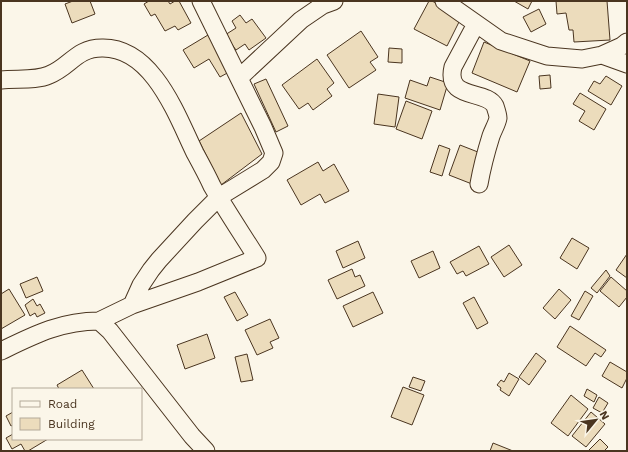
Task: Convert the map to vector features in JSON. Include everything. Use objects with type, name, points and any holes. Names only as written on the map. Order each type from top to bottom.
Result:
[{"type":"street","points":[[132,305],[141,285],[158,260],[218,197],[263,170],[271,162],[274,153],[263,127],[201,1]]},
{"type":"street","points":[[444,1],[501,41],[547,56],[582,60],[602,55],[622,46],[627,42]]},
{"type":"street","points":[[239,78],[301,20],[326,2]]},
{"type":"street","points":[[476,24],[453,67],[451,75],[453,83],[462,91],[491,102],[495,106],[498,117],[482,166],[479,184]]},
{"type":"street","points":[[1,80],[49,76],[62,68],[77,55],[87,50],[102,48],[119,51],[133,57],[146,68],[163,90],[182,124],[218,197],[257,258],[198,282],[132,305],[99,321],[83,321],[45,331],[1,351]]},
{"type":"street","points":[[602,55],[627,64]]},
{"type":"street","points":[[99,321],[110,331],[192,436],[206,451]]},
{"type":"building","points":[[73,1],[90,1],[95,14],[72,23],[65,4]]},
{"type":"building","points":[[149,1],[168,1],[170,4],[175,1],[179,1],[191,23],[178,30],[175,26],[165,31],[155,14],[151,16],[144,4]]},
{"type":"building","points":[[429,1],[432,1],[462,16],[447,46],[414,29]]},
{"type":"building","points":[[514,1],[532,1],[528,9]]},
{"type":"building","points":[[556,1],[607,1],[610,40],[574,42],[573,30],[569,30],[566,13],[557,14]]},
{"type":"building","points":[[539,9],[546,24],[531,32],[523,17]]},
{"type":"building","points":[[240,15],[246,23],[252,19],[266,38],[249,50],[245,44],[236,50],[225,35],[236,28],[232,21]]},
{"type":"building","points":[[361,31],[378,57],[370,62],[376,70],[349,88],[327,55]]},
{"type":"building","points":[[208,35],[231,71],[220,77],[209,59],[194,68],[183,50]]},
{"type":"building","points":[[484,42],[530,61],[517,92],[472,73]]},
{"type":"building","points":[[389,48],[402,49],[402,63],[388,62]]},
{"type":"building","points":[[317,59],[334,83],[327,89],[332,96],[313,110],[308,103],[299,109],[282,85]]},
{"type":"building","points":[[550,75],[551,88],[540,89],[539,76]]},
{"type":"building","points":[[606,76],[622,86],[611,105],[588,91],[594,81],[600,84]]},
{"type":"building","points":[[430,77],[448,83],[440,110],[405,98],[410,80],[427,86]]},
{"type":"building","points":[[266,79],[288,126],[276,132],[254,84]]},
{"type":"building","points":[[580,93],[606,109],[594,130],[579,121],[585,111],[573,104]]},
{"type":"building","points":[[378,94],[399,97],[395,127],[374,124]]},
{"type":"building","points":[[406,101],[432,111],[422,139],[396,129]]},
{"type":"building","points":[[241,113],[262,154],[221,185],[199,141]]},
{"type":"building","points":[[439,145],[450,149],[442,176],[430,172]]},
{"type":"building","points":[[460,145],[483,154],[472,184],[449,175]]},
{"type":"building","points":[[318,162],[323,171],[334,164],[349,191],[325,203],[320,194],[301,205],[287,180]]},
{"type":"building","points":[[572,238],[589,248],[577,269],[560,258]]},
{"type":"building","points":[[358,241],[365,258],[343,268],[336,251]]},
{"type":"building","points":[[509,245],[522,265],[504,277],[491,257]]},
{"type":"building","points":[[479,246],[489,264],[466,276],[463,271],[457,274],[450,262]]},
{"type":"building","points":[[433,251],[440,268],[419,278],[411,261]]},
{"type":"building","points":[[627,254],[627,278],[616,270]]},
{"type":"building","points":[[352,269],[355,277],[360,275],[365,286],[337,299],[328,280]]},
{"type":"building","points":[[606,270],[610,276],[597,293],[591,288]]},
{"type":"building","points":[[37,277],[43,291],[26,298],[20,284]]},
{"type":"building","points":[[611,277],[627,291],[627,297],[619,307],[600,291]]},
{"type":"building","points":[[9,289],[25,315],[1,329],[1,294]]},
{"type":"building","points":[[559,289],[571,300],[555,319],[543,308]]},
{"type":"building","points":[[585,291],[593,296],[579,320],[571,316]]},
{"type":"building","points":[[235,292],[248,315],[237,321],[224,297]]},
{"type":"building","points":[[373,292],[383,313],[353,327],[343,306]]},
{"type":"building","points":[[474,297],[488,323],[477,329],[463,303]]},
{"type":"building","points":[[33,299],[37,306],[40,304],[45,313],[37,317],[35,313],[30,316],[25,305]]},
{"type":"building","points":[[270,319],[279,338],[270,342],[273,348],[257,355],[245,330]]},
{"type":"building","points":[[570,326],[606,350],[601,357],[595,353],[586,366],[557,347]]},
{"type":"building","points":[[207,334],[215,358],[185,369],[177,345]]},
{"type":"building","points":[[536,353],[546,361],[529,385],[519,377]]},
{"type":"building","points":[[247,354],[253,380],[241,382],[235,357]]},
{"type":"building","points":[[610,362],[627,372],[627,378],[622,388],[602,376]]},
{"type":"building","points":[[82,370],[93,388],[58,388],[57,385]]},
{"type":"building","points":[[509,373],[519,379],[509,396],[500,390],[501,388],[497,385],[501,380],[504,382]]},
{"type":"building","points":[[413,377],[425,381],[421,391],[409,387]]},
{"type":"building","points":[[403,387],[424,395],[412,425],[391,417]]},
{"type":"building","points":[[587,389],[597,395],[594,402],[584,396]]},
{"type":"building","points":[[571,395],[588,409],[568,436],[551,423]]},
{"type":"building","points":[[599,397],[608,403],[602,413],[593,408]]},
{"type":"building","points":[[591,412],[605,424],[586,447],[572,436]]},
{"type":"building","points":[[12,413],[12,426],[11,426],[6,416]]},
{"type":"building","points":[[12,435],[12,440],[46,440],[28,451],[25,451],[21,444],[12,449],[6,438]]},
{"type":"building","points":[[600,439],[608,447],[604,451],[588,451]]},
{"type":"building","points":[[493,443],[513,451],[490,451]]}]
